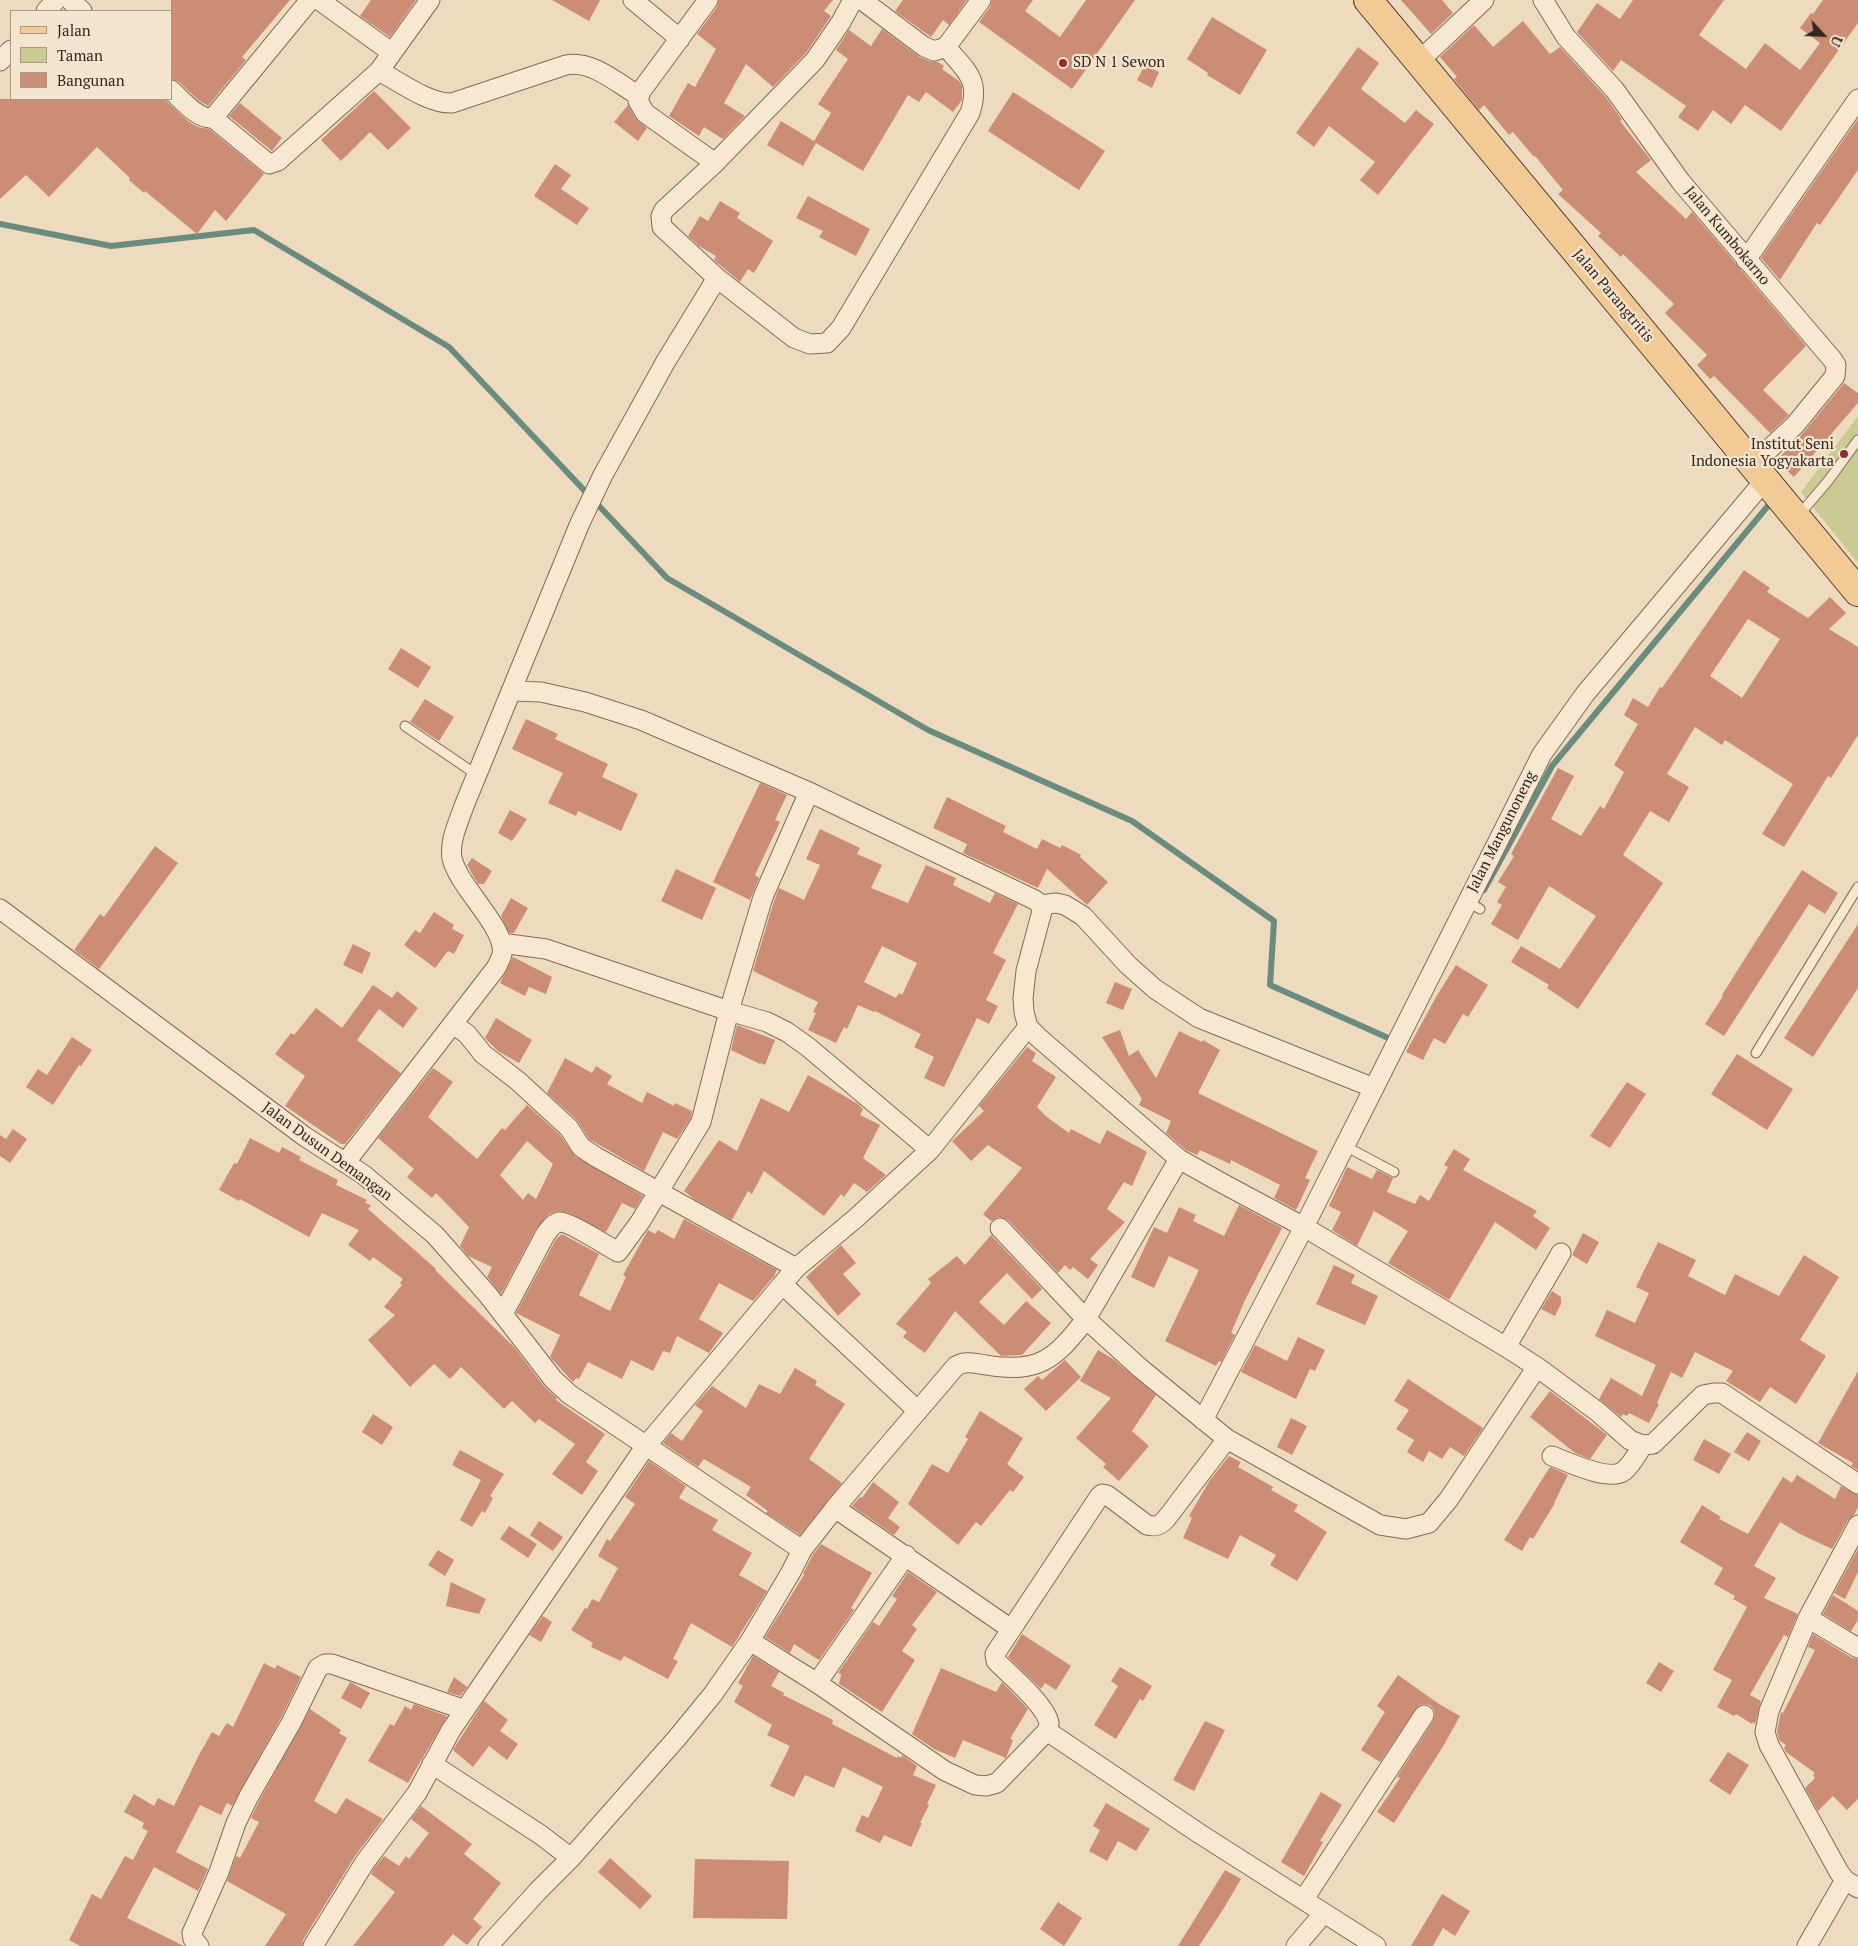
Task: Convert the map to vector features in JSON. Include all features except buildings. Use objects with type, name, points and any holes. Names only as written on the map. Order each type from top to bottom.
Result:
[{"type":"main road","name":"Jalan Parangtritis","points":[[1368,0],[1798,517],[1858,592]]},
{"type":"street","points":[[47,10],[56,0]]},
{"type":"street","points":[[70,0],[81,10]]},
{"type":"street","points":[[172,91],[197,113],[207,119],[214,118],[310,0]]},
{"type":"street","points":[[320,0],[391,52]]},
{"type":"street","points":[[214,118],[265,160],[273,164],[288,154],[379,71],[430,0]]},
{"type":"street","points":[[633,0],[680,39]]},
{"type":"street","points":[[638,96],[708,0]]},
{"type":"street","points":[[853,0],[841,22],[815,60],[715,163],[664,210],[660,222],[662,227],[718,278],[794,338],[810,344],[827,343],[841,328],[970,113],[975,88],[971,77],[946,47]]},
{"type":"street","points":[[862,0],[923,46],[934,51],[946,47],[980,0]]},
{"type":"street","points":[[1419,61],[1484,0]]},
{"type":"street","name":"Jalan Kumbokarno","points":[[1543,0],[1566,38],[1614,89],[1681,182],[1832,359],[1836,371],[1835,376],[1759,472]]},
{"type":"street","points":[[0,62],[10,51]]},
{"type":"street","points":[[379,71],[430,99],[444,104],[566,65],[579,63],[593,68],[638,96],[640,106],[645,113],[715,163]]},
{"type":"street","points":[[1746,260],[1858,99]]},
{"type":"street","points":[[345,1163],[496,968],[502,952],[501,943],[496,929],[459,876],[452,857],[454,835],[580,523],[603,475],[666,361],[718,278]]},
{"type":"street","name":"Jalan Mangunoneng","points":[[1203,1420],[1304,1227],[1405,1023],[1473,905],[1542,754],[1585,694],[1759,472]]},
{"type":"street","points":[[512,691],[540,692],[585,702],[640,720],[808,792],[1035,900],[1041,905],[1042,912],[1026,971],[1023,998],[1028,1026],[1075,1070],[1180,1158],[1220,1182],[1304,1227],[1506,1347],[1537,1367],[1598,1412],[1630,1440],[1643,1445],[1653,1444],[1703,1395],[1722,1393],[1858,1484]]},
{"type":"street","points":[[503,1314],[550,1228],[557,1223],[568,1224],[618,1252],[640,1222],[701,1122],[729,1011],[763,897],[808,792]]},
{"type":"street","points":[[1041,905],[1065,905],[1083,916],[1128,965],[1155,989],[1200,1018],[1374,1088]]},
{"type":"street","name":"Jalan Dusun Demangan","points":[[0,909],[304,1136],[364,1175],[435,1234],[503,1314],[553,1380],[569,1394],[645,1447],[802,1550]]},
{"type":"street","points":[[501,943],[546,949],[767,1022],[787,1032],[930,1150]]},
{"type":"street","points":[[453,1024],[467,1034],[483,1054],[518,1081],[570,1128],[581,1147],[796,1268]]},
{"type":"street","points":[[314,1946],[366,1862],[417,1793],[451,1730],[645,1447],[796,1268],[856,1218],[930,1150],[1028,1026]]},
{"type":"street","points":[[488,1946],[571,1858],[713,1694],[750,1641],[802,1550],[835,1508],[956,1366],[966,1362],[1018,1368],[1038,1364],[1050,1358],[1068,1343],[1086,1319],[1180,1158]]},
{"type":"street","points":[[1000,1228],[1086,1319],[1140,1368],[1227,1439],[1380,1525],[1406,1529],[1429,1523],[1449,1500],[1537,1367]]},
{"type":"street","points":[[1506,1347],[1561,1253]]},
{"type":"street","points":[[782,1284],[918,1411]]},
{"type":"street","points":[[750,1641],[817,1683],[945,1771],[975,1785],[986,1786],[997,1783],[1047,1730],[1049,1722],[1029,1693],[994,1658],[995,1654],[1099,1497],[1102,1494],[1108,1495],[1147,1525],[1159,1525],[1166,1519],[1227,1439]]},
{"type":"street","points":[[1552,1456],[1596,1472],[1611,1474],[1622,1472],[1631,1464],[1643,1445]]},
{"type":"street","points":[[835,1508],[1011,1629]]},
{"type":"street","points":[[1807,1946],[1851,1884],[1769,1745],[1766,1732],[1770,1711],[1808,1618],[1858,1525]]},
{"type":"street","points":[[817,1683],[906,1555]]},
{"type":"street","points":[[1808,1618],[1858,1648]]},
{"type":"street","points":[[200,1946],[193,1939],[192,1933],[219,1872],[236,1822],[307,1692],[318,1668],[325,1664],[332,1664],[465,1710]]},
{"type":"street","points":[[1304,1900],[1424,1715]]},
{"type":"street","points":[[1047,1730],[1200,1834],[1376,1946]]},
{"type":"street","points":[[432,1764],[533,1830],[571,1858]]},
{"type":"street","points":[[1296,1946],[1324,1913]]},
{"type":"lane","points":[[1798,517],[1858,440]]},
{"type":"lane","points":[[406,726],[477,775]]},
{"type":"lane","points":[[1756,1053],[1858,887]]},
{"type":"lane","points":[[1345,1146],[1394,1172]]},
{"type":"green space","name":"Institut Seni Indonesia Yogyakarta","points":[[1858,416],[1858,563],[1801,492]]},
{"type":"waterway","points":[[0,224],[111,246],[254,230],[449,347],[667,578],[928,730],[1132,821],[1274,921],[1270,985],[1395,1041]]},
{"type":"waterway","points":[[1484,890],[1552,766],[1772,501]]},
{"type":"place","name":"SD N 1 Sewon","points":[[1063,63]]},
{"type":"place","name":"Institut Seni Indonesia Yogyakarta","points":[[1844,454]]}]
